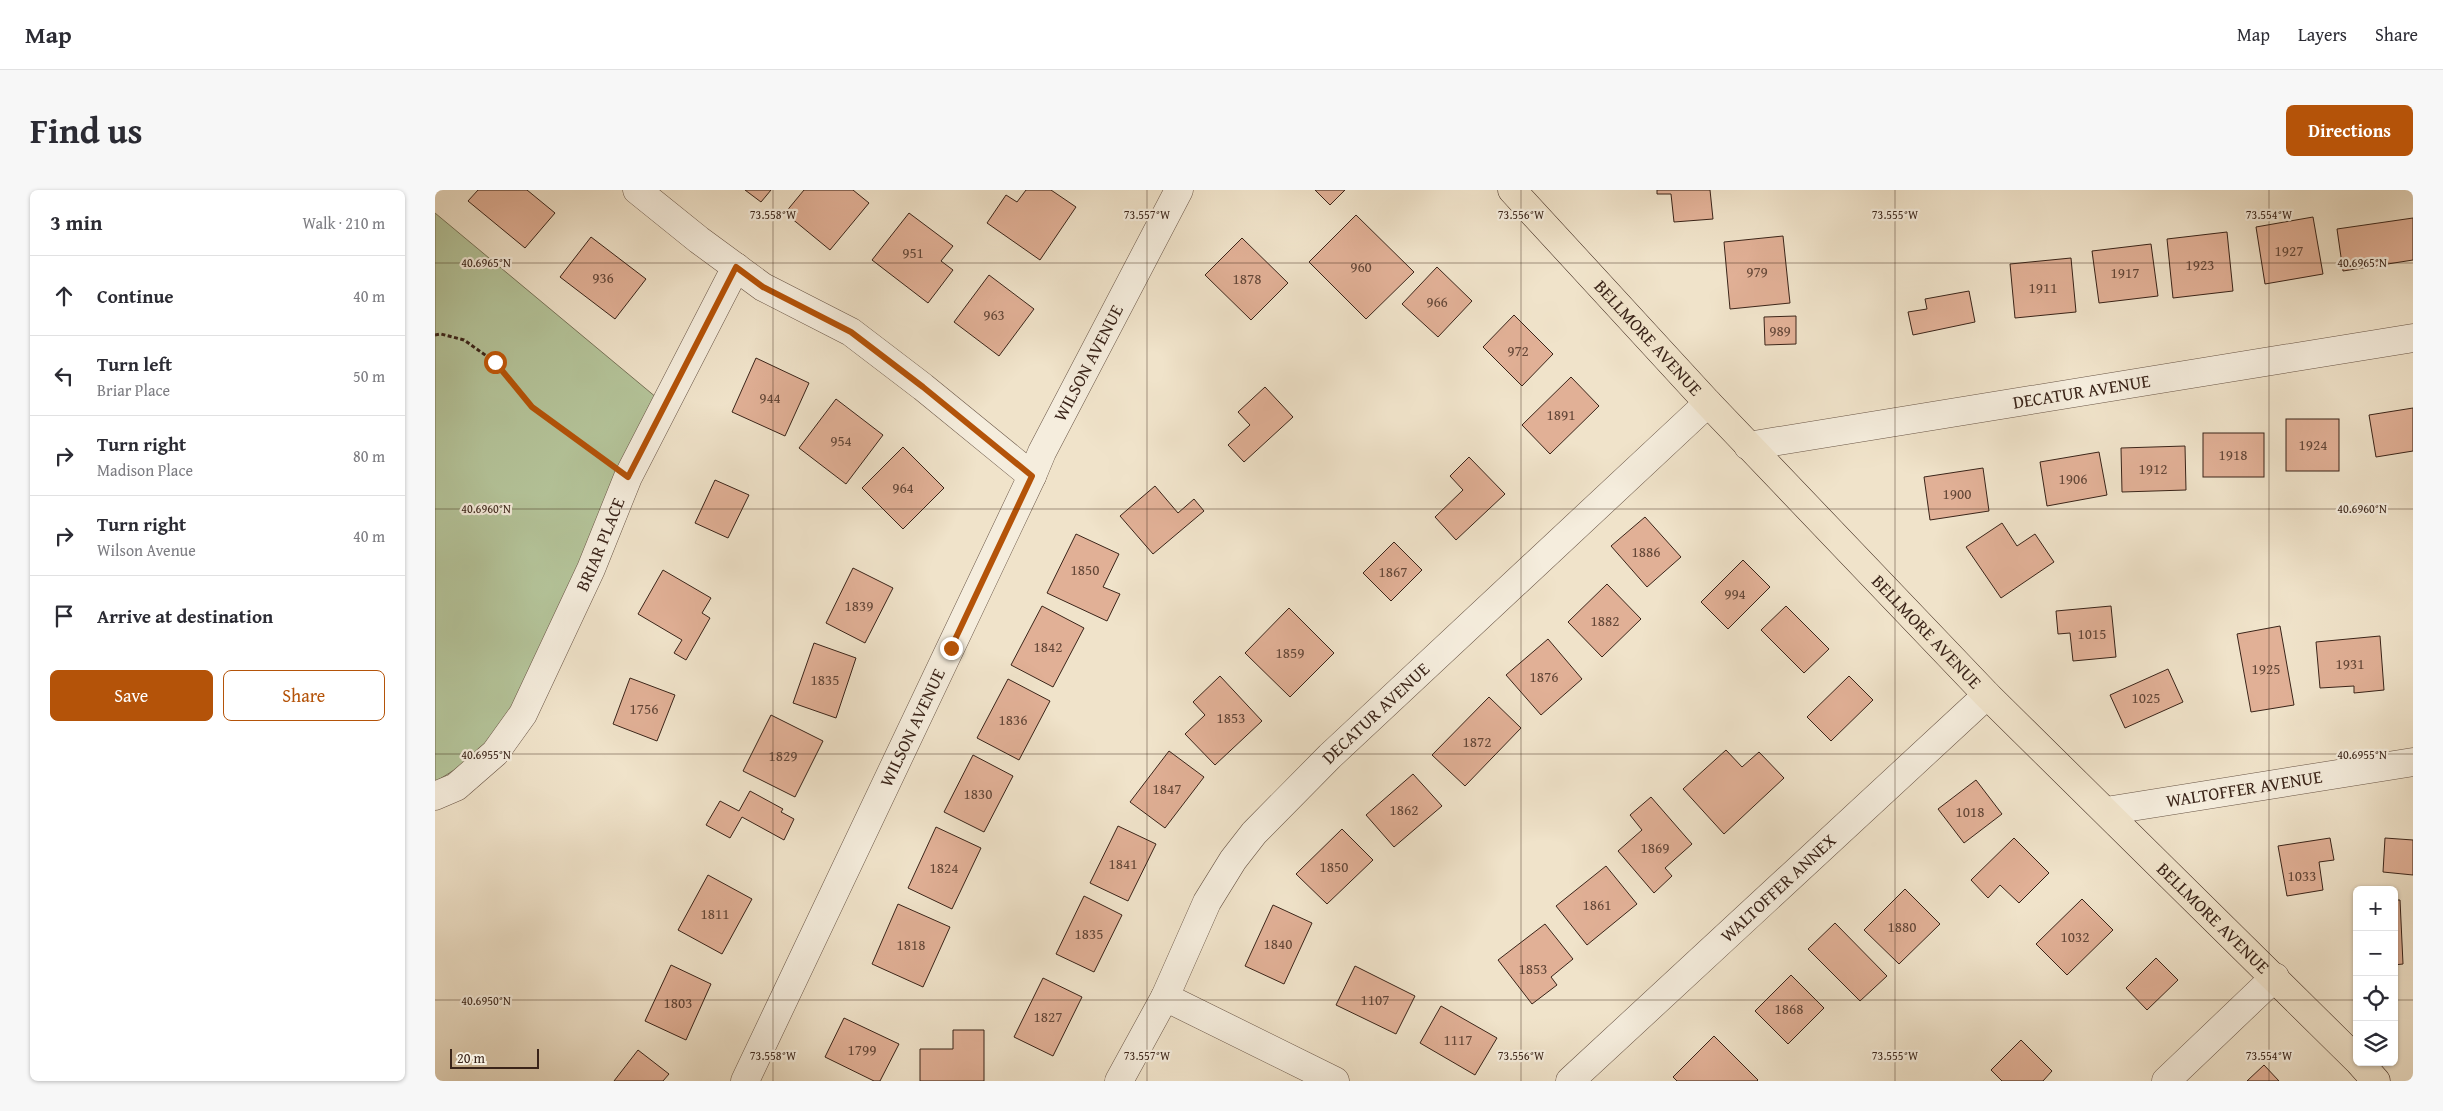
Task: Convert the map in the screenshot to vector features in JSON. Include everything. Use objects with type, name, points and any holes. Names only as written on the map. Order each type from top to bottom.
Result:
[{"type":"main road","name":"BELLMORE AVENUE","points":[[1512,190],[1708,404],[1987,694],[2353,1056]]},
{"type":"main road","name":"BELLMORE AVENUE","points":[[2362,1066],[2376,1081]]},
{"type":"street","points":[[637,190],[763,287],[851,332],[923,387],[1032,476]]},
{"type":"street","name":"WILSON AVENUE","points":[[745,1081],[1042,452],[1179,190]]},
{"type":"street","name":"BRIAR PLACE","points":[[435,796],[456,787],[495,753],[523,714],[591,569],[628,477],[736,267]]},
{"type":"street","name":"DECATUR AVENUE","points":[[1748,446],[2413,338]]},
{"type":"street","name":"DECATUR AVENUE","points":[[1119,1081],[1165,997],[1207,902],[1233,860],[1254,833],[1337,749],[1708,404]]},
{"type":"street","name":"WALTOFFER ANNEX","points":[[1570,1081],[1987,694]]},
{"type":"street","name":"WALTOFFER AVENUE","points":[[2106,811],[2413,762]]},
{"type":"street","points":[[2167,1081],[2275,977]]},
{"type":"street","points":[[1165,997],[1335,1081]]},
{"type":"path","points":[[435,334],[464,340],[495,362],[532,407],[628,477]]},
{"type":"green space","points":[[435,213],[657,398],[506,724],[459,767],[435,782]]},
{"type":"building","points":[[478,190],[527,190],[555,213],[525,248],[468,201]]},
{"type":"building","points":[[745,190],[771,190],[761,202]]},
{"type":"building","points":[[804,190],[853,190],[869,203],[830,250],[785,213]]},
{"type":"building","points":[[1026,190],[1051,190],[1076,207],[1040,260],[987,223],[1006,195],[1017,202]]},
{"type":"building","points":[[1315,190],[1345,190],[1330,205]]},
{"type":"building","points":[[1657,190],[1710,190],[1713,219],[1674,222],[1671,194],[1657,194]]},
{"type":"building","points":[[909,213],[953,246],[941,261],[953,270],[928,303],[872,260]]},
{"type":"building","points":[[1356,215],[1414,272],[1366,319],[1309,262]]},
{"type":"building","points":[[2313,217],[2323,274],[2265,284],[2256,227]]},
{"type":"building","points":[[2413,218],[2413,260],[2343,271],[2337,229]]},
{"type":"building","points":[[2227,232],[2233,291],[2173,298],[2167,239]]},
{"type":"building","points":[[1783,236],[1790,303],[1730,309],[1724,242]]},
{"type":"building","points":[[591,237],[646,279],[615,319],[560,277]]},
{"type":"building","points":[[1242,238],[1288,283],[1251,320],[1205,275]]},
{"type":"building","points":[[2151,244],[2158,296],[2099,303],[2092,251]]},
{"type":"building","points":[[2071,258],[2076,312],[2015,318],[2010,264]]},
{"type":"building","points":[[1437,267],[1472,301],[1438,337],[1402,304]]},
{"type":"building","points":[[989,275],[1034,309],[999,356],[954,322]]},
{"type":"building","points":[[1969,291],[1975,322],[1913,335],[1908,312],[1927,309],[1925,299]]},
{"type":"building","points":[[1514,315],[1553,354],[1522,386],[1483,347]]},
{"type":"building","points":[[1796,316],[1796,344],[1765,345],[1764,317]]},
{"type":"building","points":[[756,358],[809,383],[785,436],[732,412]]},
{"type":"building","points":[[1571,377],[1599,406],[1550,454],[1522,425]]},
{"type":"building","points":[[1265,387],[1293,417],[1244,462],[1228,445],[1250,425],[1238,412]]},
{"type":"building","points":[[836,399],[883,435],[846,484],[799,448]]},
{"type":"building","points":[[2413,408],[2413,451],[2376,457],[2369,415]]},
{"type":"building","points":[[2286,419],[2339,419],[2339,471],[2286,471]]},
{"type":"building","points":[[2203,433],[2264,433],[2264,477],[2203,477]]},
{"type":"building","points":[[2185,446],[2186,490],[2122,492],[2121,448]]},
{"type":"building","points":[[903,447],[944,488],[903,529],[862,488]]},
{"type":"building","points":[[2099,452],[2107,495],[2047,506],[2040,462]]},
{"type":"building","points":[[1469,457],[1505,494],[1456,540],[1435,517],[1463,490],[1450,476]]},
{"type":"building","points":[[1983,468],[1989,511],[1930,520],[1924,477]]},
{"type":"building","points":[[715,480],[749,495],[728,538],[695,523]]},
{"type":"building","points":[[1155,486],[1178,513],[1194,499],[1204,511],[1153,554],[1120,516]]},
{"type":"building","points":[[1645,517],[1681,557],[1647,587],[1611,546]]},
{"type":"building","points":[[2002,523],[2017,546],[2035,534],[2054,562],[2001,598],[1966,547]]},
{"type":"building","points":[[1076,534],[1119,554],[1103,587],[1120,594],[1107,621],[1047,593]]},
{"type":"building","points":[[1394,542],[1422,570],[1391,601],[1363,573]]},
{"type":"building","points":[[1743,560],[1770,587],[1728,629],[1701,602]]},
{"type":"building","points":[[853,568],[893,588],[865,643],[826,623]]},
{"type":"building","points":[[663,570],[711,598],[702,613],[710,618],[686,660],[674,653],[682,640],[638,614]]},
{"type":"building","points":[[1607,584],[1641,619],[1602,657],[1568,622]]},
{"type":"building","points":[[1042,606],[1084,628],[1053,687],[1011,665]]},
{"type":"building","points":[[1786,606],[1829,649],[1804,673],[1761,630]]},
{"type":"building","points":[[2111,606],[2116,657],[2073,661],[2070,633],[2058,634],[2056,611]]},
{"type":"building","points":[[1289,608],[1334,653],[1290,697],[1245,653]]},
{"type":"building","points":[[2280,626],[2294,705],[2251,712],[2237,634]]},
{"type":"building","points":[[2380,636],[2384,690],[2354,693],[2354,686],[2320,688],[2316,642]]},
{"type":"building","points":[[1548,639],[1582,679],[1541,715],[1506,675]]},
{"type":"building","points":[[814,643],[856,658],[836,718],[793,703]]},
{"type":"building","points":[[2168,669],[2183,702],[2125,728],[2110,695]]},
{"type":"building","points":[[1220,676],[1262,721],[1215,765],[1185,734],[1205,715],[1193,702]]},
{"type":"building","points":[[1849,676],[1873,700],[1831,741],[1807,717]]},
{"type":"building","points":[[630,678],[675,695],[657,741],[613,724]]},
{"type":"building","points":[[1008,679],[1050,701],[1019,760],[977,738]]},
{"type":"building","points":[[1489,697],[1521,728],[1465,786],[1432,755]]},
{"type":"building","points":[[771,715],[823,741],[795,797],[743,771]]},
{"type":"building","points":[[1726,750],[1742,767],[1759,752],[1784,778],[1724,834],[1683,789]]},
{"type":"building","points":[[1169,751],[1204,777],[1165,828],[1130,802]]},
{"type":"building","points":[[973,755],[1013,776],[984,832],[944,812]]},
{"type":"building","points":[[1413,774],[1442,806],[1394,847],[1366,815]]},
{"type":"building","points":[[1976,780],[2002,814],[1964,843],[1938,809]]},
{"type":"building","points":[[750,791],[783,809],[781,812],[794,819],[784,840],[742,817],[730,838],[706,825],[720,801],[739,811]]},
{"type":"building","points":[[1651,797],[1692,844],[1665,868],[1672,876],[1654,893],[1618,851],[1642,830],[1630,815]]},
{"type":"building","points":[[1118,826],[1156,844],[1128,901],[1090,883]]},
{"type":"building","points":[[936,827],[981,848],[952,909],[908,888]]},
{"type":"building","points":[[1342,829],[1373,860],[1327,904],[1296,874]]},
{"type":"building","points":[[2014,838],[2049,873],[2019,903],[2000,885],[1988,898],[1971,880]]},
{"type":"building","points":[[2330,838],[2334,860],[2319,862],[2323,890],[2287,896],[2278,846]]},
{"type":"building","points":[[2385,838],[2413,840],[2413,875],[2383,872]]},
{"type":"building","points":[[1606,866],[1637,904],[1587,945],[1556,906]]},
{"type":"building","points":[[708,875],[752,899],[722,954],[678,930]]},
{"type":"building","points":[[1905,889],[1940,924],[1899,964],[1864,930]]},
{"type":"building","points":[[1084,896],[1122,915],[1094,972],[1056,954]]},
{"type":"building","points":[[2082,899],[2113,930],[2067,975],[2036,944]]},
{"type":"building","points":[[2398,900],[2400,900],[2403,964],[2398,965]]},
{"type":"building","points":[[898,904],[950,927],[923,987],[872,964]]},
{"type":"building","points":[[1273,905],[1312,923],[1284,984],[1245,966]]},
{"type":"building","points":[[1835,923],[1887,976],[1860,1001],[1808,949]]},
{"type":"building","points":[[1545,924],[1573,959],[1551,977],[1557,985],[1532,1004],[1498,960]]},
{"type":"building","points":[[2156,958],[2178,980],[2147,1010],[2126,988]]},
{"type":"building","points":[[671,965],[711,984],[686,1040],[645,1021]]},
{"type":"building","points":[[1355,966],[1415,996],[1396,1034],[1336,1005]]},
{"type":"building","points":[[1791,975],[1824,1008],[1788,1044],[1755,1011]]},
{"type":"building","points":[[1043,978],[1082,997],[1053,1056],[1014,1037]]},
{"type":"building","points":[[1441,1006],[1497,1038],[1475,1075],[1420,1043]]},
{"type":"building","points":[[844,1018],[899,1044],[880,1081],[874,1081],[825,1057]]},
{"type":"building","points":[[953,1030],[984,1030],[984,1081],[920,1081],[920,1049],[953,1049]]},
{"type":"building","points":[[1714,1036],[1757,1081],[1677,1081],[1673,1077]]},
{"type":"building","points":[[2021,1040],[2052,1071],[2043,1081],[2002,1081],[1991,1070]]},
{"type":"building","points":[[638,1050],[669,1074],[663,1081],[614,1081]]},
{"type":"building","points":[[2264,1065],[2279,1081],[2247,1081]]},
{"type":"route","points":[[495,362],[532,407],[628,477],[736,267],[763,287],[851,332],[923,387],[1032,476],[951,648]]}]
